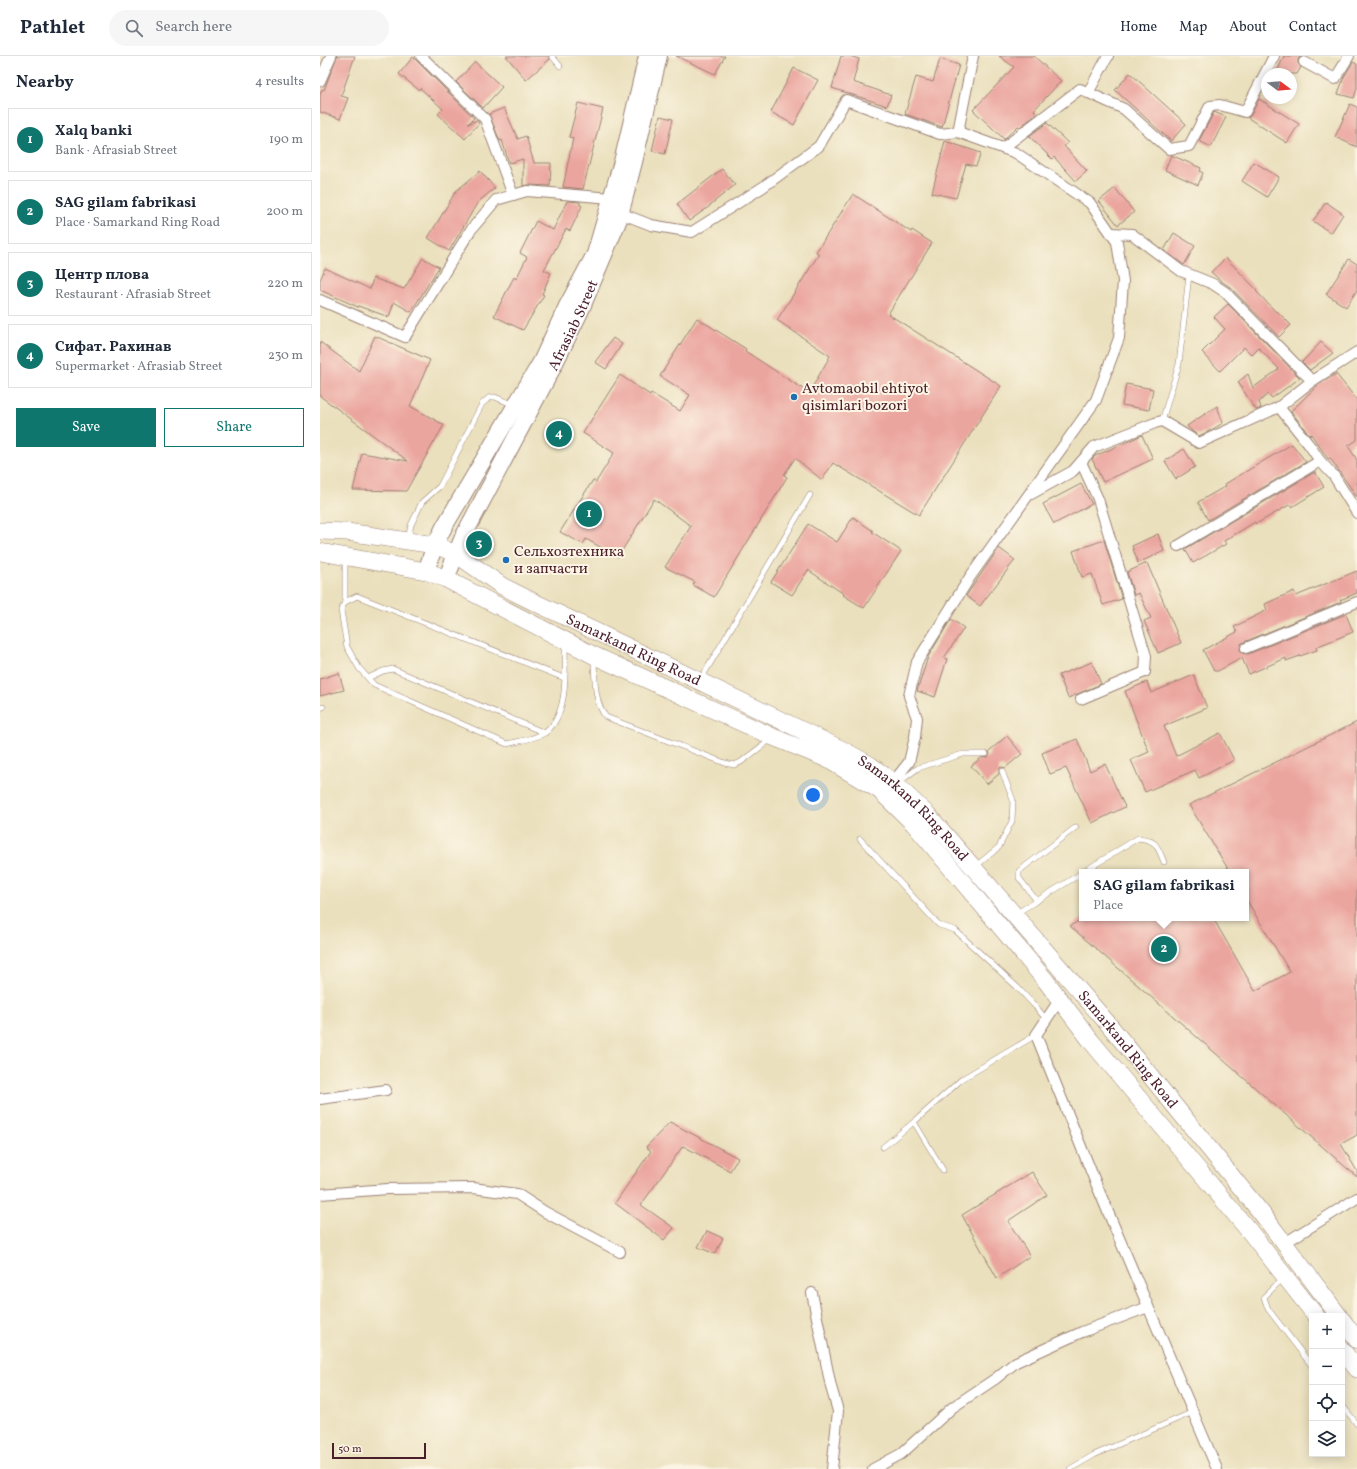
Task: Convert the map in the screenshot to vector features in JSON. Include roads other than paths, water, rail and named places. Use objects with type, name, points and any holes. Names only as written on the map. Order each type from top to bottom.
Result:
[{"type":"highway","name":"Samarkand Ring Road","points":[[320,531],[347,532],[408,540],[435,545],[456,554],[508,589],[843,750],[870,765],[894,783],[928,815],[1120,1038],[1262,1216],[1337,1313]]},
{"type":"highway","name":"Samarkand Ring Road","points":[[320,552],[426,571],[446,579],[593,655],[773,737],[827,759],[878,790],[914,824],[1046,981],[1091,1040],[1246,1226],[1314,1313]]},
{"type":"highway","points":[[1046,981],[1062,969]]},
{"type":"highway","points":[[1345,1324],[1357,1340]]},
{"type":"main road","name":"Afrasiab Street","points":[[426,571],[435,545],[444,527],[540,362],[567,306],[595,254],[624,151],[647,56]]},
{"type":"main road","name":"Afrasiab Street","points":[[446,579],[463,537],[552,369],[580,312],[620,213],[636,154],[658,56]]},
{"type":"street","points":[[320,81],[331,56]]},
{"type":"street","points":[[421,56],[486,119],[513,195]]},
{"type":"street","points":[[958,132],[973,56]]},
{"type":"street","points":[[1088,93],[1108,56]]},
{"type":"street","points":[[1002,148],[1080,89],[1124,109],[1169,149],[1189,146],[1210,106],[1220,105],[1245,112],[1274,56]]},
{"type":"street","points":[[1304,62],[1335,79],[1349,56]]},
{"type":"street","points":[[620,213],[651,225],[692,232],[763,187],[819,146],[846,100],[940,134],[958,132],[1016,152],[1090,203],[1117,242],[1124,281],[1119,338],[1096,400],[970,578],[917,662],[909,696],[917,718],[915,737],[909,762],[894,783]]},
{"type":"street","points":[[320,300],[405,336],[470,231],[496,200],[527,191],[611,198]]},
{"type":"street","points":[[1111,233],[1132,234],[1181,271],[1213,284],[1225,292],[1312,381]]},
{"type":"street","points":[[1028,496],[1073,471],[1094,448],[1155,423],[1162,421],[1199,443],[1279,407],[1312,381],[1357,352]]},
{"type":"street","points":[[1279,407],[1320,461],[1334,476],[1357,513]]},
{"type":"street","points":[[1178,546],[1320,461]]},
{"type":"street","points":[[1081,462],[1098,499],[1146,656],[1145,672],[1081,699]]},
{"type":"street","points":[[1246,648],[1357,602]]},
{"type":"street","points":[[1060,999],[1036,1034],[1097,1186],[1217,1469]]},
{"type":"street","points":[[320,1099],[386,1090]]},
{"type":"street","points":[[320,1194],[388,1189],[473,1188],[517,1194],[545,1212],[620,1252]]},
{"type":"street","points":[[1283,1244],[1357,1198]]},
{"type":"street","points":[[812,1293],[831,1387],[838,1411],[832,1469]]},
{"type":"street","points":[[873,1469],[901,1454],[953,1407],[995,1379],[1016,1362],[1082,1332],[1148,1307]]},
{"type":"lane","points":[[552,56],[560,66]]},
{"type":"lane","points":[[1162,421],[1179,364],[1189,274]]},
{"type":"lane","points":[[408,540],[411,525],[422,502],[440,486],[482,404],[490,397],[496,397],[515,406]]},
{"type":"lane","points":[[700,682],[810,495]]},
{"type":"lane","points":[[345,557],[344,602],[341,610],[347,647],[359,668],[374,685],[507,744],[529,739],[545,733],[558,719],[564,692],[565,640]]},
{"type":"lane","points":[[344,602],[358,596],[564,678]]},
{"type":"lane","points":[[593,655],[597,701],[606,717],[725,763],[734,765],[741,762],[773,737]]},
{"type":"lane","points":[[368,678],[383,671],[392,669],[545,733]]},
{"type":"lane","points":[[894,783],[918,768],[963,754],[986,754]]},
{"type":"lane","points":[[974,868],[998,847],[1012,821],[1013,800],[1002,771]]},
{"type":"lane","points":[[1037,901],[1019,878],[1019,871],[1076,827]]},
{"type":"lane","points":[[1087,869],[1138,838],[1147,839],[1156,844],[1164,862]]},
{"type":"lane","points":[[860,839],[939,925],[955,930],[1017,986],[1046,1019]]},
{"type":"lane","points":[[1015,915],[1079,874]]},
{"type":"lane","points":[[883,1147],[914,1122],[962,1079],[1036,1034]]},
{"type":"lane","points":[[914,1122],[943,1170]]},
{"type":"lane","points":[[1285,1277],[1264,1297],[1268,1309],[1309,1362]]},
{"type":"lane","points":[[1345,1409],[1357,1424]]},
{"type":"lane","points":[[1070,1469],[1094,1455],[1193,1412]]},
{"type":"place","name":"Avtomaobil ehtiyot qisimlari bozori","points":[[794,397]]},
{"type":"place","name":"Сифат. Рахинав","points":[[559,434]]},
{"type":"place","name":"Xalq banki","points":[[589,514]]},
{"type":"place","name":"Центр плова","points":[[479,544]]},
{"type":"place","name":"Сельхозтехника и запчасти","points":[[506,560]]},
{"type":"place","name":"SAG gilam fabrikasi","points":[[1164,949]]}]
